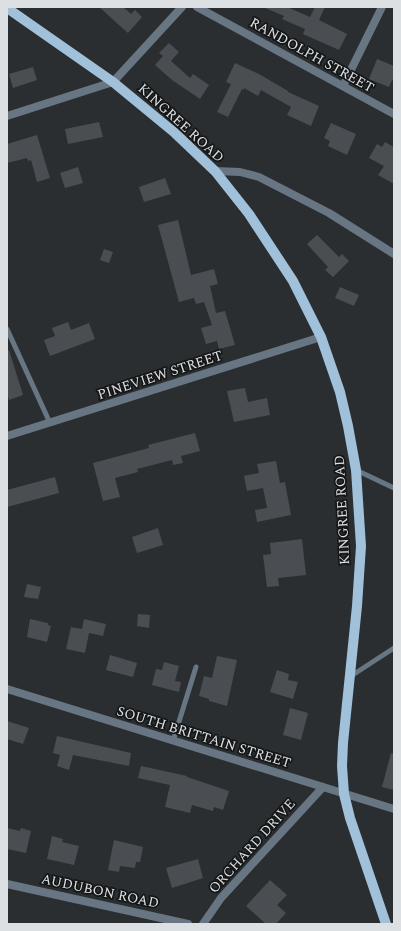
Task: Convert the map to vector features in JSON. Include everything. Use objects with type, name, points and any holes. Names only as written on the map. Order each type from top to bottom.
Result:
[{"type":"main road","name":"KINGREE ROAD","points":[[7,8],[113,82],[175,133],[215,171],[249,214],[293,281],[321,337],[340,392],[348,426],[356,470],[361,546],[357,606],[342,750],[344,794],[350,818],[386,924]]},
{"type":"street","points":[[7,116],[113,82],[182,7]]},
{"type":"street","name":"RANDOLPH STREET","points":[[197,7],[394,114]]},
{"type":"street","points":[[343,86],[382,7]]},
{"type":"street","points":[[215,171],[240,172],[259,177],[329,213],[394,254]]},
{"type":"street","name":"PINEVIEW STREET","points":[[7,436],[321,337]]},
{"type":"street","name":"SOUTH BRITTAIN STREET","points":[[7,689],[394,809]]},
{"type":"street","name":"ORCHARD DRIVE","points":[[203,924],[221,898],[323,787]]},
{"type":"street","name":"AUDUBON ROAD","points":[[7,884],[188,924]]},
{"type":"lane","points":[[7,329],[50,423]]},
{"type":"lane","points":[[356,470],[394,488]]},
{"type":"lane","points":[[350,677],[394,648]]},
{"type":"lane","points":[[173,741],[196,667]]},
{"type":"building","points":[[99,7],[123,7],[131,14],[135,10],[142,17],[128,33]]},
{"type":"building","points":[[263,7],[287,7],[310,17],[315,7],[325,7],[319,20],[347,34],[339,50],[303,34],[305,29],[282,19],[284,16]]},
{"type":"building","points":[[169,43],[179,52],[171,61],[190,78],[193,74],[209,85],[200,99],[172,80],[155,65],[163,56],[159,53]]},
{"type":"building","points":[[377,59],[394,66],[394,81],[392,80],[389,87],[369,79]]},
{"type":"building","points":[[235,63],[259,74],[288,92],[319,106],[311,126],[287,115],[291,107],[261,90],[258,96],[244,88],[244,90],[242,89],[228,117],[217,112],[231,84],[226,82]]},
{"type":"building","points":[[33,67],[37,80],[13,88],[9,74]]},
{"type":"building","points":[[99,122],[103,137],[68,144],[65,129]]},
{"type":"building","points":[[331,123],[356,134],[347,155],[328,146],[330,141],[324,138]]},
{"type":"building","points":[[37,135],[50,178],[37,182],[31,160],[28,161],[27,158],[7,163],[7,144]]},
{"type":"building","points":[[385,142],[394,147],[394,184],[378,175],[384,166],[369,158],[377,144],[382,147]]},
{"type":"building","points":[[78,167],[83,183],[65,188],[60,173]]},
{"type":"building","points":[[165,178],[171,194],[144,202],[139,187]]},
{"type":"building","points":[[178,220],[191,275],[214,269],[218,284],[210,286],[216,313],[225,311],[235,345],[219,349],[217,341],[206,344],[201,328],[212,325],[204,302],[196,304],[194,298],[179,302],[158,225]]},
{"type":"building","points":[[317,235],[339,257],[342,254],[349,261],[333,277],[325,270],[328,267],[307,244]]},
{"type":"building","points":[[104,249],[113,252],[109,263],[100,260]]},
{"type":"building","points":[[340,287],[359,295],[354,306],[335,298]]},
{"type":"building","points":[[68,322],[71,330],[89,323],[95,339],[50,356],[44,340],[55,336],[52,328]]},
{"type":"building","points":[[9,350],[23,395],[9,400],[7,394],[7,351]]},
{"type":"building","points":[[245,388],[248,402],[267,398],[270,415],[234,422],[227,391]]},
{"type":"building","points":[[195,433],[200,451],[181,456],[183,463],[173,465],[172,460],[137,469],[138,472],[115,478],[120,497],[103,501],[93,463],[149,448],[148,445]]},
{"type":"building","points":[[276,461],[280,483],[285,482],[291,515],[257,522],[255,510],[267,508],[263,488],[247,491],[244,476],[259,473],[257,464]]},
{"type":"building","points":[[55,477],[59,493],[7,507],[7,490]]},
{"type":"building","points":[[158,528],[163,545],[137,553],[132,537]]},
{"type":"building","points":[[302,539],[306,575],[278,578],[279,586],[267,587],[263,555],[271,554],[270,543]]},
{"type":"building","points":[[27,584],[41,587],[38,599],[24,597]]},
{"type":"building","points":[[138,614],[150,615],[149,628],[137,626]]},
{"type":"building","points":[[30,619],[48,623],[48,625],[51,626],[47,642],[27,637]]},
{"type":"building","points":[[84,619],[106,624],[103,636],[89,633],[85,653],[66,649],[71,627],[82,629]]},
{"type":"building","points":[[110,655],[137,663],[133,677],[106,670]]},
{"type":"building","points":[[217,656],[237,660],[227,706],[209,701],[209,699],[199,696],[204,676],[212,678]]},
{"type":"building","points":[[164,662],[179,666],[175,681],[181,682],[179,692],[152,685],[156,669],[162,670]]},
{"type":"building","points":[[277,670],[289,674],[288,680],[298,682],[293,699],[270,692]]},
{"type":"building","points":[[290,708],[308,713],[301,740],[283,735]]},
{"type":"building","points":[[7,721],[29,728],[23,744],[7,739]]},
{"type":"building","points":[[57,736],[131,753],[129,766],[73,755],[69,770],[57,766],[60,755],[53,753]]},
{"type":"building","points":[[391,753],[394,754],[394,790],[382,787]]},
{"type":"building","points":[[141,766],[187,776],[229,791],[223,810],[214,807],[213,811],[192,805],[190,813],[165,807],[170,785],[138,778]]},
{"type":"building","points":[[7,828],[20,831],[21,828],[31,831],[26,853],[7,849]]},
{"type":"building","points":[[52,836],[63,839],[62,842],[79,846],[74,865],[47,859]]},
{"type":"building","points":[[114,840],[143,847],[140,862],[136,862],[135,868],[120,866],[119,872],[108,870]]},
{"type":"building","points":[[198,859],[203,878],[172,888],[166,868]]},
{"type":"building","points":[[270,880],[287,895],[277,905],[286,913],[276,924],[266,924],[246,906]]}]
